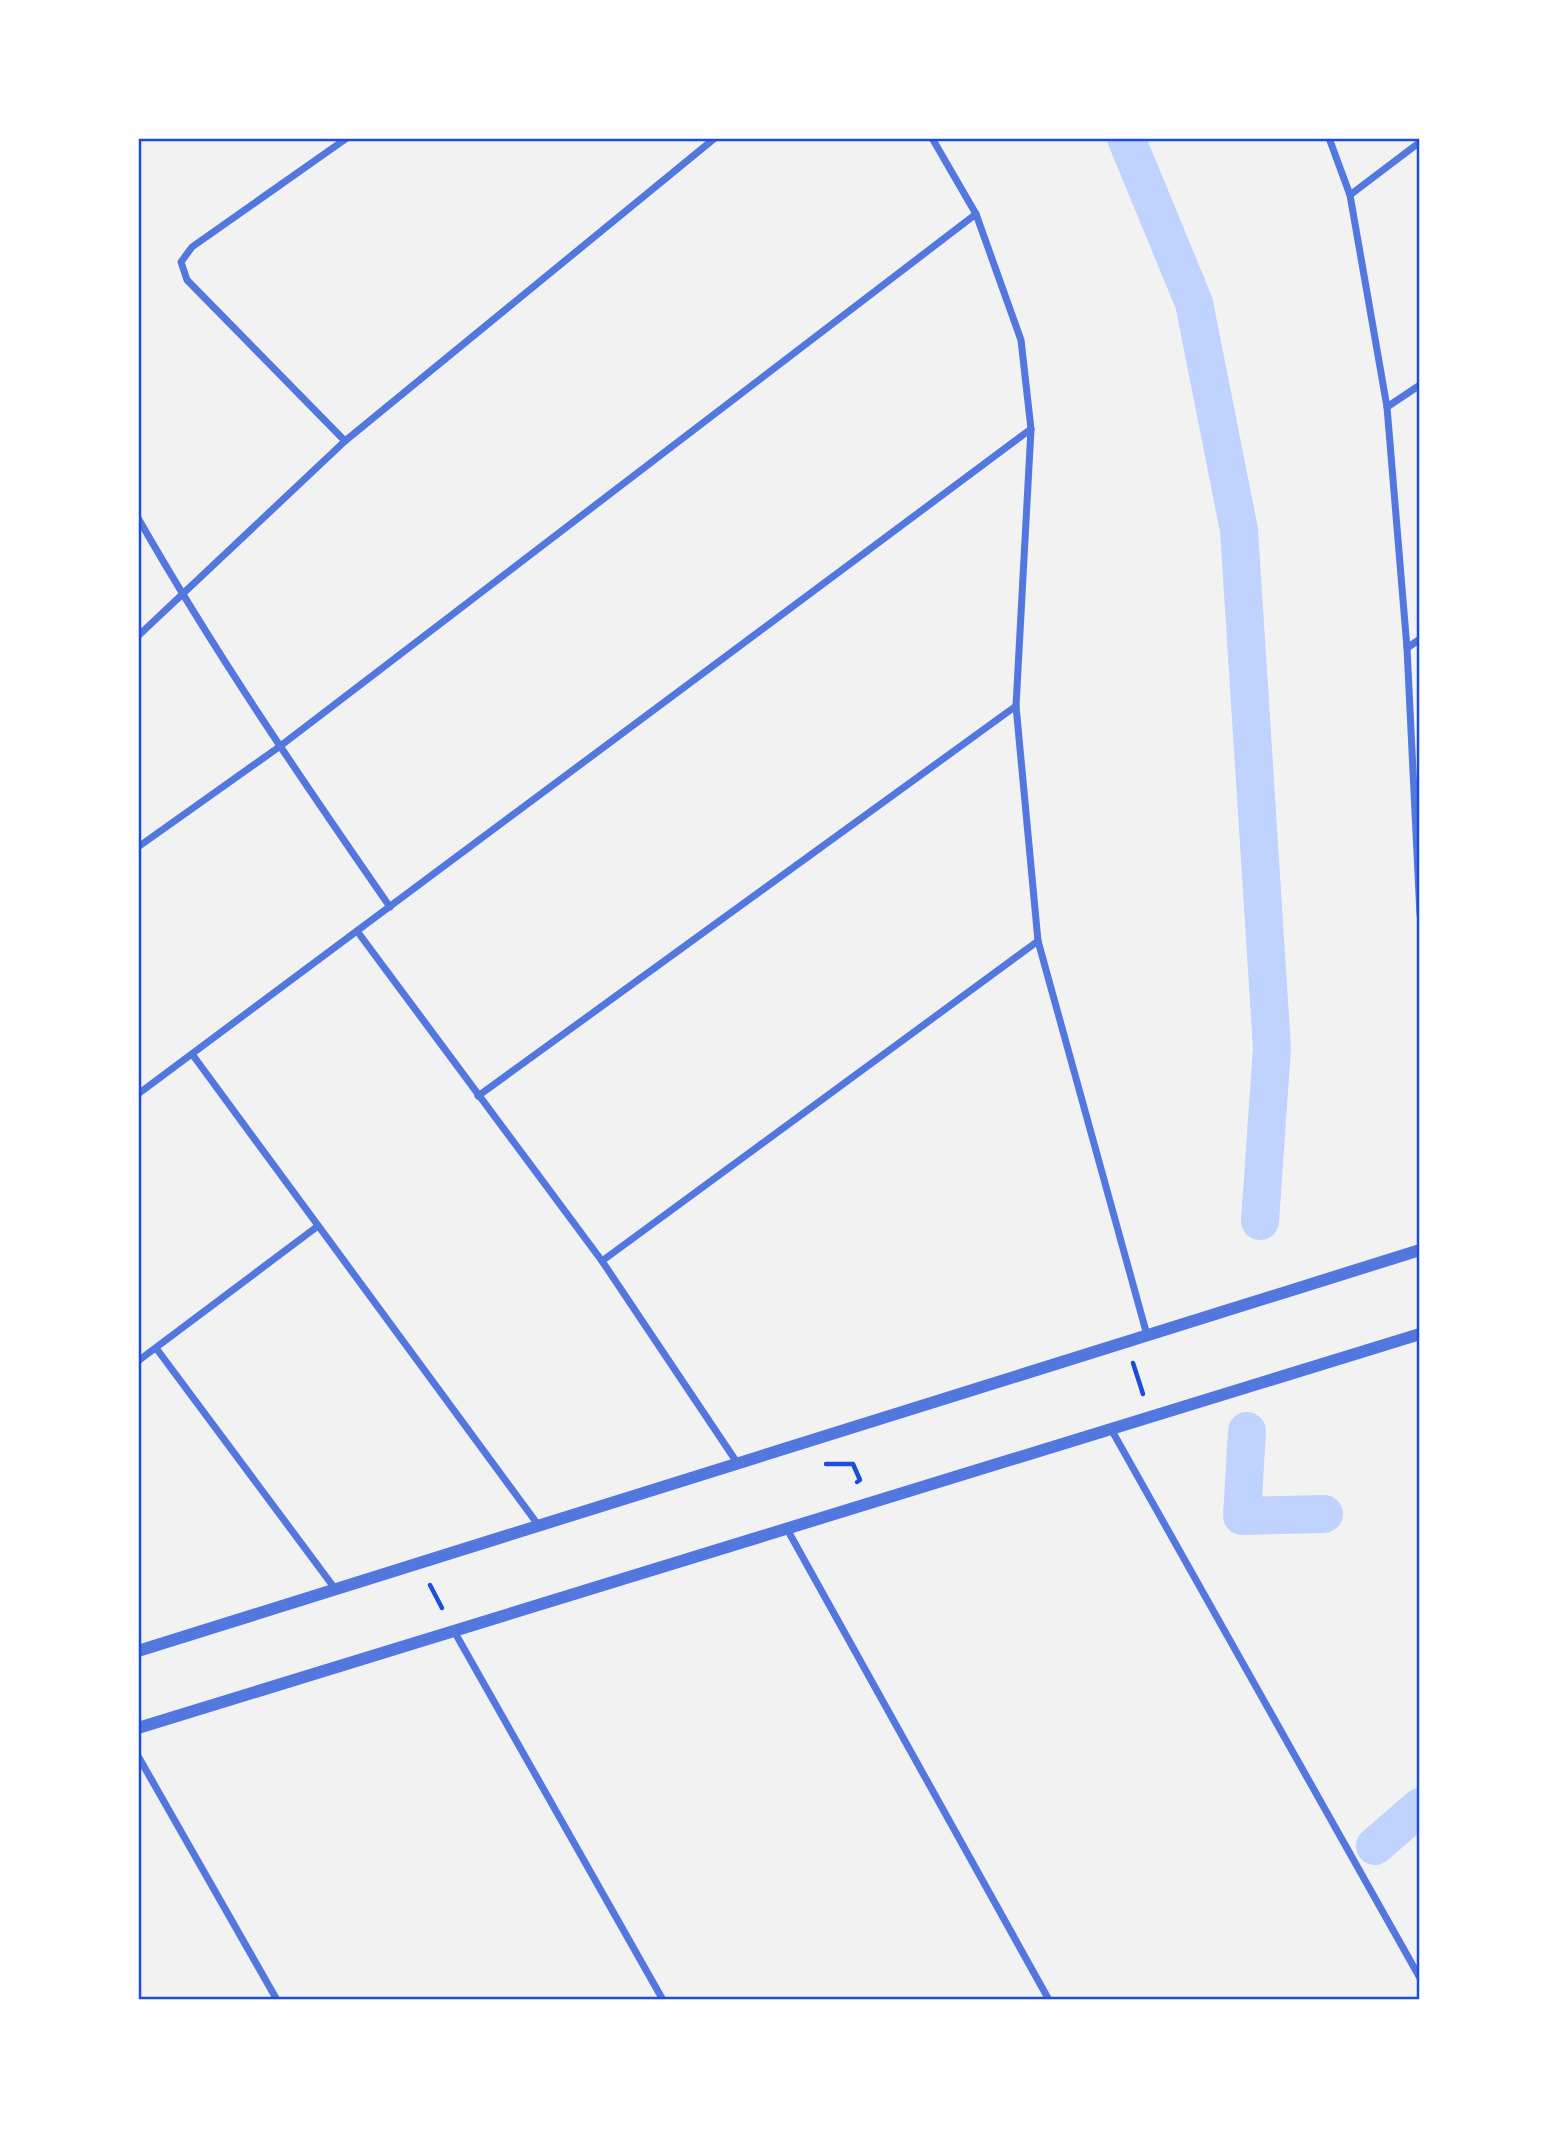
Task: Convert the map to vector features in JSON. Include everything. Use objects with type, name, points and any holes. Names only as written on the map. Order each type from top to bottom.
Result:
[{"type":"street","points":[[345,441],[187,280],[181,262],[192,247],[346,138]]},
{"type":"street","points":[[138,636],[345,441],[715,138]]},
{"type":"street","points":[[932,138],[976,214],[1021,340],[1031,429],[1016,706],[1038,941],[1147,1335]]},
{"type":"street","points":[[1329,138],[1350,195],[1387,407],[1406,648],[1419,911]]},
{"type":"street","points":[[1350,195],[1420,142]]},
{"type":"street","points":[[138,847],[279,747],[976,214]]},
{"type":"street","points":[[1387,407],[1420,385]]},
{"type":"street","points":[[138,1094],[1031,429]]},
{"type":"street","points":[[138,518],[183,596],[279,747],[390,907]]},
{"type":"street","points":[[1406,648],[1420,639]]},
{"type":"street","points":[[478,1096],[1016,706]]},
{"type":"street","points":[[357,931],[601,1261],[738,1464]]},
{"type":"street","points":[[601,1261],[1038,941]]},
{"type":"street","points":[[192,1054],[539,1526]]},
{"type":"street","points":[[138,1361],[318,1226]]},
{"type":"street","points":[[138,1651],[1420,1250]]},
{"type":"street","points":[[138,1728],[1420,1334]]},
{"type":"street","points":[[156,1348],[336,1590]]},
{"type":"street","points":[[1111,1429],[1420,1978]]},
{"type":"street","points":[[787,1528],[1049,2000]]},
{"type":"street","points":[[454,1631],[663,2000]]},
{"type":"street","points":[[138,1756],[277,2000]]},
{"type":"path","points":[[1126,1342],[1149,1417]]},
{"type":"path","points":[[814,1464],[853,1464],[859,1480],[849,1487]]},
{"type":"path","points":[[419,1563],[454,1631]]},
{"type":"waterway","points":[[1126,138],[1194,303],[1239,530],[1272,1048],[1260,1221]]},
{"type":"waterway","points":[[1247,1431],[1242,1516],[1324,1514]]},
{"type":"waterway","points":[[1375,1846],[1420,1807]]}]
